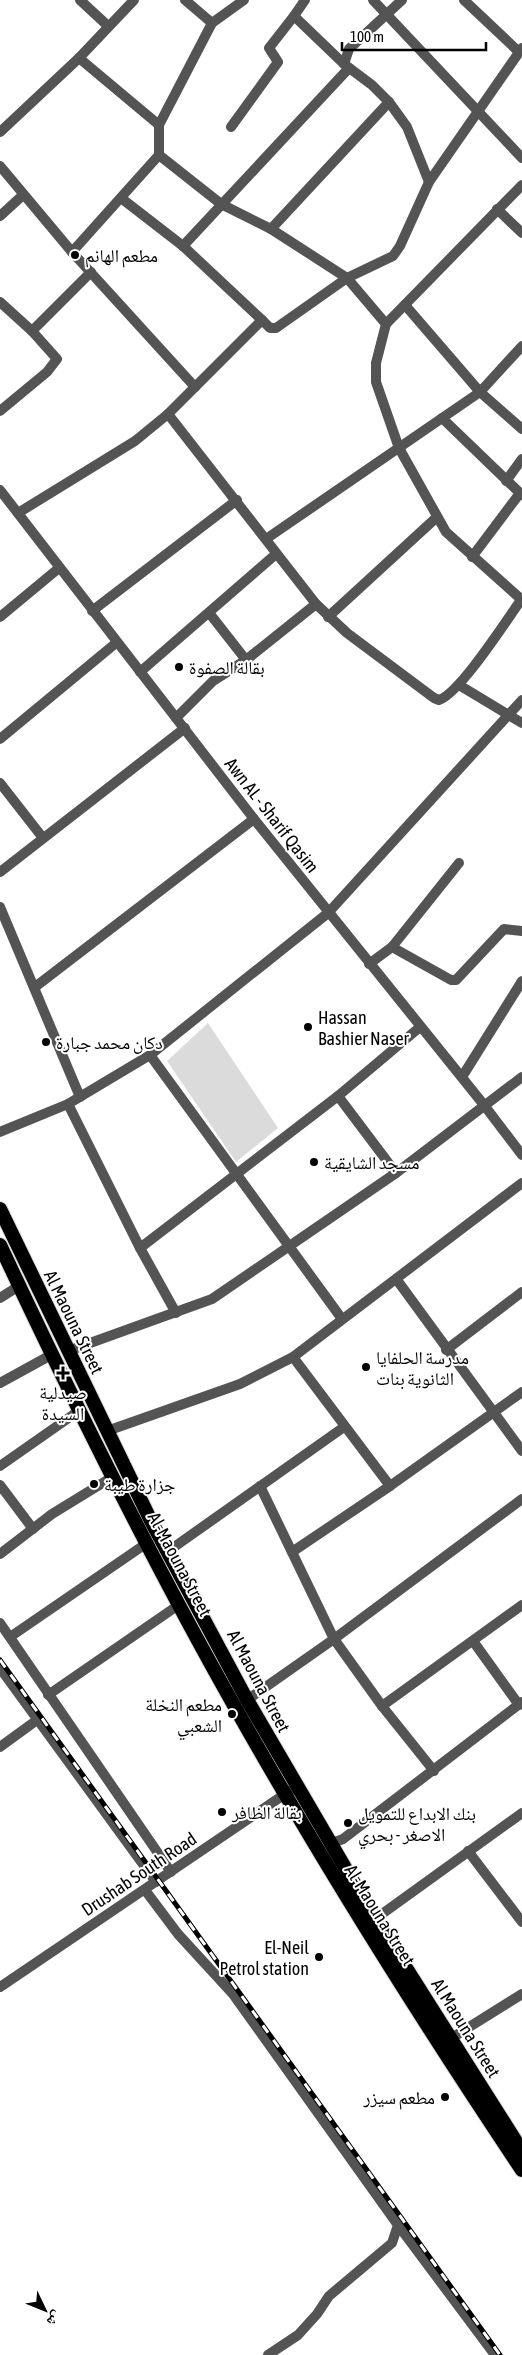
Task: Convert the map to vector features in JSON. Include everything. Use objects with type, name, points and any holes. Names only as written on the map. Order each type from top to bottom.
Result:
[{"type":"highway","name":"Al Maouna Street","points":[[0,1209],[167,1552],[246,1700],[291,1790],[330,1844],[450,2039],[522,2151]]},
{"type":"highway","name":"Al-Maouna Street","points":[[0,1245],[51,1355],[147,1543],[235,1707],[291,1790],[375,1945],[522,2170]]},
{"type":"street","points":[[80,0],[108,26]]},
{"type":"street","points":[[0,132],[79,58],[134,0]]},
{"type":"street","points":[[185,0],[212,23]]},
{"type":"street","points":[[72,252],[159,155],[159,125],[212,23],[244,0]]},
{"type":"street","points":[[373,0],[522,158]]},
{"type":"street","points":[[184,246],[347,66],[349,49],[402,0]]},
{"type":"street","points":[[121,198],[184,246],[270,328],[276,328],[348,278],[393,256],[400,246],[429,182],[477,110],[521,50],[464,0]]},
{"type":"street","points":[[231,126],[278,62],[278,58],[269,48],[294,16],[300,2]]},
{"type":"street","points":[[294,16],[347,66],[390,102],[407,127],[429,182]]},
{"type":"street","points":[[79,58],[159,125]]},
{"type":"street","points":[[271,229],[390,102]]},
{"type":"street","points":[[159,155],[221,204],[271,229],[348,278],[386,324]]},
{"type":"street","points":[[0,166],[72,252],[195,386]]},
{"type":"street","points":[[168,414],[276,554],[328,617],[434,698],[439,700],[444,698],[459,685],[522,600],[446,532],[436,517],[399,448],[376,382],[376,363],[386,324],[522,184]]},
{"type":"street","points":[[0,216],[23,195]]},
{"type":"street","points":[[497,210],[522,233]]},
{"type":"street","points":[[32,331],[91,272]]},
{"type":"street","points":[[0,302],[32,331],[57,359],[47,372],[0,411]]},
{"type":"street","points":[[404,305],[480,392],[522,429]]},
{"type":"street","points":[[18,513],[123,450],[168,414],[262,320]]},
{"type":"street","points":[[266,539],[480,392],[522,346]]},
{"type":"street","points":[[442,418],[521,494],[472,557]]},
{"type":"street","points":[[506,481],[522,459]]},
{"type":"street","name":"Awn AL - Sharif Qasim","points":[[0,490],[116,643],[185,728],[328,913],[462,1077],[522,1156]]},
{"type":"street","points":[[92,611],[236,500]]},
{"type":"street","points":[[328,617],[436,517]]},
{"type":"street","points":[[140,672],[210,614],[276,554]]},
{"type":"street","points":[[0,617],[59,568]]},
{"type":"street","points":[[176,718],[213,681],[246,660],[316,604]]},
{"type":"street","points":[[210,614],[246,660]]},
{"type":"street","points":[[0,739],[116,643]]},
{"type":"street","points":[[459,685],[522,723]]},
{"type":"street","points":[[0,1132],[68,1104],[150,1055],[328,913],[522,700]]},
{"type":"street","points":[[0,872],[185,728]]},
{"type":"street","points":[[0,783],[43,838]]},
{"type":"street","points":[[35,987],[254,819]]},
{"type":"street","points":[[369,964],[392,948],[459,863]]},
{"type":"street","points":[[0,907],[80,1097]]},
{"type":"street","points":[[392,948],[451,980],[456,980],[504,929],[522,931]]},
{"type":"street","points":[[462,1077],[522,981]]},
{"type":"street","points":[[140,1248],[338,1096],[420,1027]]},
{"type":"street","points":[[150,1055],[342,1319]]},
{"type":"street","points":[[68,1351],[212,1299],[396,1173],[522,1077]]},
{"type":"street","points":[[338,1096],[396,1173]]},
{"type":"street","points":[[68,1104],[140,1248],[176,1313]]},
{"type":"street","points":[[107,1431],[240,1384],[293,1357],[522,1183]]},
{"type":"street","points":[[396,1280],[492,1413],[522,1451]]},
{"type":"street","points":[[0,1298],[19,1286]]},
{"type":"street","points":[[446,1350],[522,1292]]},
{"type":"street","points":[[0,1383],[51,1355]]},
{"type":"street","points":[[293,1357],[390,1486]]},
{"type":"street","points":[[292,1552],[390,1486],[522,1392]]},
{"type":"street","points":[[0,1466],[80,1410]]},
{"type":"street","points":[[167,1552],[344,1427]]},
{"type":"street","points":[[0,1554],[52,1514],[114,1476]]},
{"type":"street","points":[[0,1485],[33,1529]]},
{"type":"street","points":[[260,1486],[334,1639],[382,1706],[434,1771]]},
{"type":"street","points":[[246,1700],[334,1639],[522,1499]]},
{"type":"street","points":[[10,1637],[147,1543]]},
{"type":"street","points":[[48,1695],[180,1604]]},
{"type":"street","points":[[382,1706],[522,1605]]},
{"type":"street","points":[[0,1623],[171,1872]]},
{"type":"street","points":[[330,1844],[343,1839],[520,1704],[473,1641]]},
{"type":"street","points":[[0,1668],[156,1882]]},
{"type":"street","points":[[0,1747],[38,1720]]},
{"type":"street","name":"Drushab South Road","points":[[0,1987],[291,1790]]},
{"type":"street","points":[[375,1919],[522,1813]]},
{"type":"street","points":[[468,1851],[521,1920]]},
{"type":"street","points":[[145,1890],[173,1928],[233,1994],[398,2224],[495,2355]]},
{"type":"street","points":[[450,2039],[522,1994]]},
{"type":"street","points":[[268,2355],[298,2335],[317,2314],[329,2296],[392,2243],[398,2224]]},
{"type":"shaded area","points":[[208,1023],[278,1128],[236,1162],[167,1061]]},
{"type":"railway","points":[[0,1660],[500,2355]]},
{"type":"place","name":"مطعم الهانم","points":[[75,255]]},
{"type":"place","name":"بقالة الصفوة","points":[[179,667]]},
{"type":"place","name":"Hassan Bashier Naser","points":[[308,1027]]},
{"type":"place","name":"دكان محمد جبارة","points":[[46,1042]]},
{"type":"place","name":"مسجد الشايقية","points":[[314,1162]]},
{"type":"place","name":"مدرسة الحلفايا الثانوية بنات","points":[[366,1367]]},
{"type":"place","name":"صيدلية السيدة","points":[[63,1373]]},
{"type":"place","name":"جزارة طيبة","points":[[94,1484]]},
{"type":"place","name":"مطعم النخلة الشعبي","points":[[232,1714]]},
{"type":"place","name":"بقالة الظافر","points":[[222,1812]]},
{"type":"place","name":"بنك الابداع للتمويل الاصغر - بحري","points":[[348,1823]]},
{"type":"place","name":"El-Neil Petrol station","points":[[319,1957]]},
{"type":"place","name":"مطعم سيزر","points":[[445,2097]]}]
